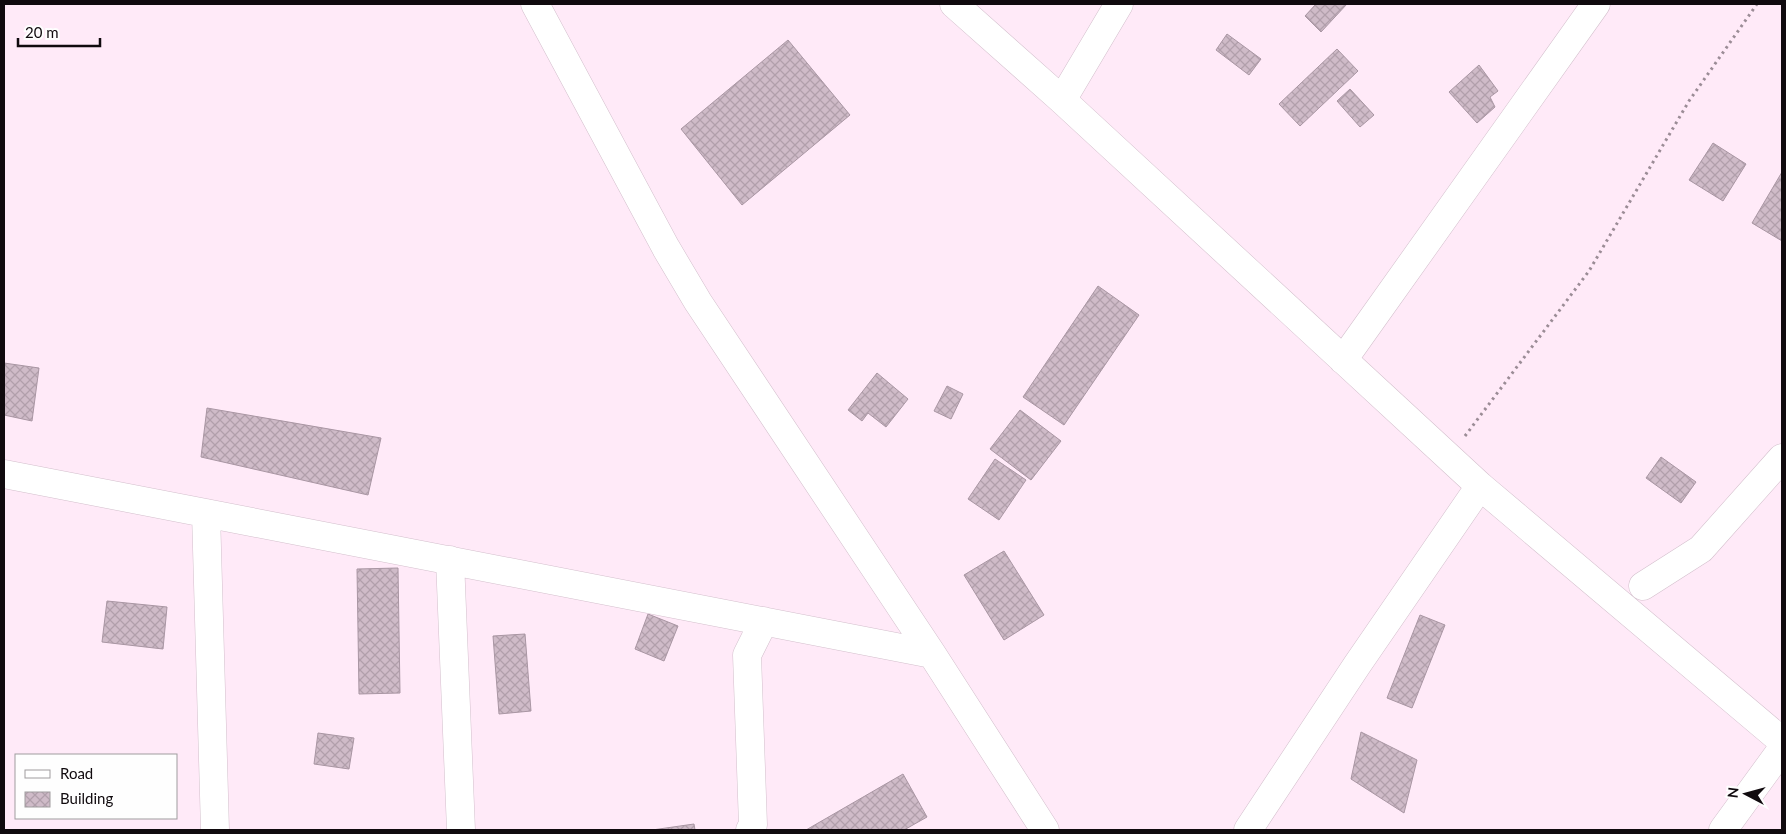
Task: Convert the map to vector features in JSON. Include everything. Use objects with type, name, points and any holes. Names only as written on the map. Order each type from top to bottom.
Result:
[{"type":"street","points":[[535,4],[666,248],[698,302],[932,654],[1045,830]]},
{"type":"street","points":[[954,4],[1062,100],[1480,486],[1782,741]]},
{"type":"street","points":[[1062,100],[1119,4]]},
{"type":"street","points":[[1343,360],[1596,4]]},
{"type":"street","points":[[1643,586],[1700,549],[1782,458]]},
{"type":"street","points":[[4,474],[932,654]]},
{"type":"street","points":[[1248,830],[1357,665],[1480,486]]},
{"type":"street","points":[[206,513],[215,830]]},
{"type":"street","points":[[450,560],[461,830]]},
{"type":"street","points":[[750,830],[753,825],[747,654],[764,621]]},
{"type":"street","points":[[1723,830],[1782,749]]},
{"type":"path","points":[[1450,457],[1589,271],[1689,101],[1756,4]]},
{"type":"building","points":[[1316,4],[1347,4],[1321,32],[1305,16]]},
{"type":"building","points":[[1227,34],[1261,59],[1249,75],[1216,50]]},
{"type":"building","points":[[788,40],[850,115],[742,205],[681,129]]},
{"type":"building","points":[[1337,49],[1358,71],[1300,126],[1279,104]]},
{"type":"building","points":[[1479,65],[1498,91],[1490,97],[1495,107],[1477,123],[1449,92]]},
{"type":"building","points":[[1350,89],[1374,115],[1360,127],[1337,101]]},
{"type":"building","points":[[1713,143],[1746,164],[1723,201],[1689,180]]},
{"type":"building","points":[[1782,172],[1782,241],[1752,223]]},
{"type":"building","points":[[1098,286],[1139,315],[1064,425],[1023,397]]},
{"type":"building","points":[[4,363],[39,368],[32,421],[4,415]]},
{"type":"building","points":[[877,373],[908,399],[886,427],[868,413],[862,421],[848,410]]},
{"type":"building","points":[[947,386],[963,394],[951,419],[934,411]]},
{"type":"building","points":[[207,408],[381,438],[368,495],[201,457]]},
{"type":"building","points":[[1020,410],[1061,441],[1031,480],[990,449]]},
{"type":"building","points":[[1661,457],[1696,482],[1681,503],[1646,478]]},
{"type":"building","points":[[995,459],[1026,480],[999,520],[968,499]]},
{"type":"building","points":[[1004,551],[1044,615],[1004,640],[964,575]]},
{"type":"building","points":[[398,568],[400,693],[359,694],[357,569]]},
{"type":"building","points":[[107,601],[167,607],[163,649],[102,642]]},
{"type":"building","points":[[648,614],[678,626],[664,661],[635,649]]},
{"type":"building","points":[[1420,615],[1445,625],[1412,708],[1387,698]]},
{"type":"building","points":[[525,634],[531,711],[499,714],[493,636]]},
{"type":"building","points":[[1361,732],[1417,760],[1404,813],[1351,779]]},
{"type":"building","points":[[318,733],[354,738],[349,769],[314,764]]},
{"type":"building","points":[[903,774],[927,817],[904,830],[806,830]]},
{"type":"building","points":[[694,824],[695,830],[652,830]]}]
